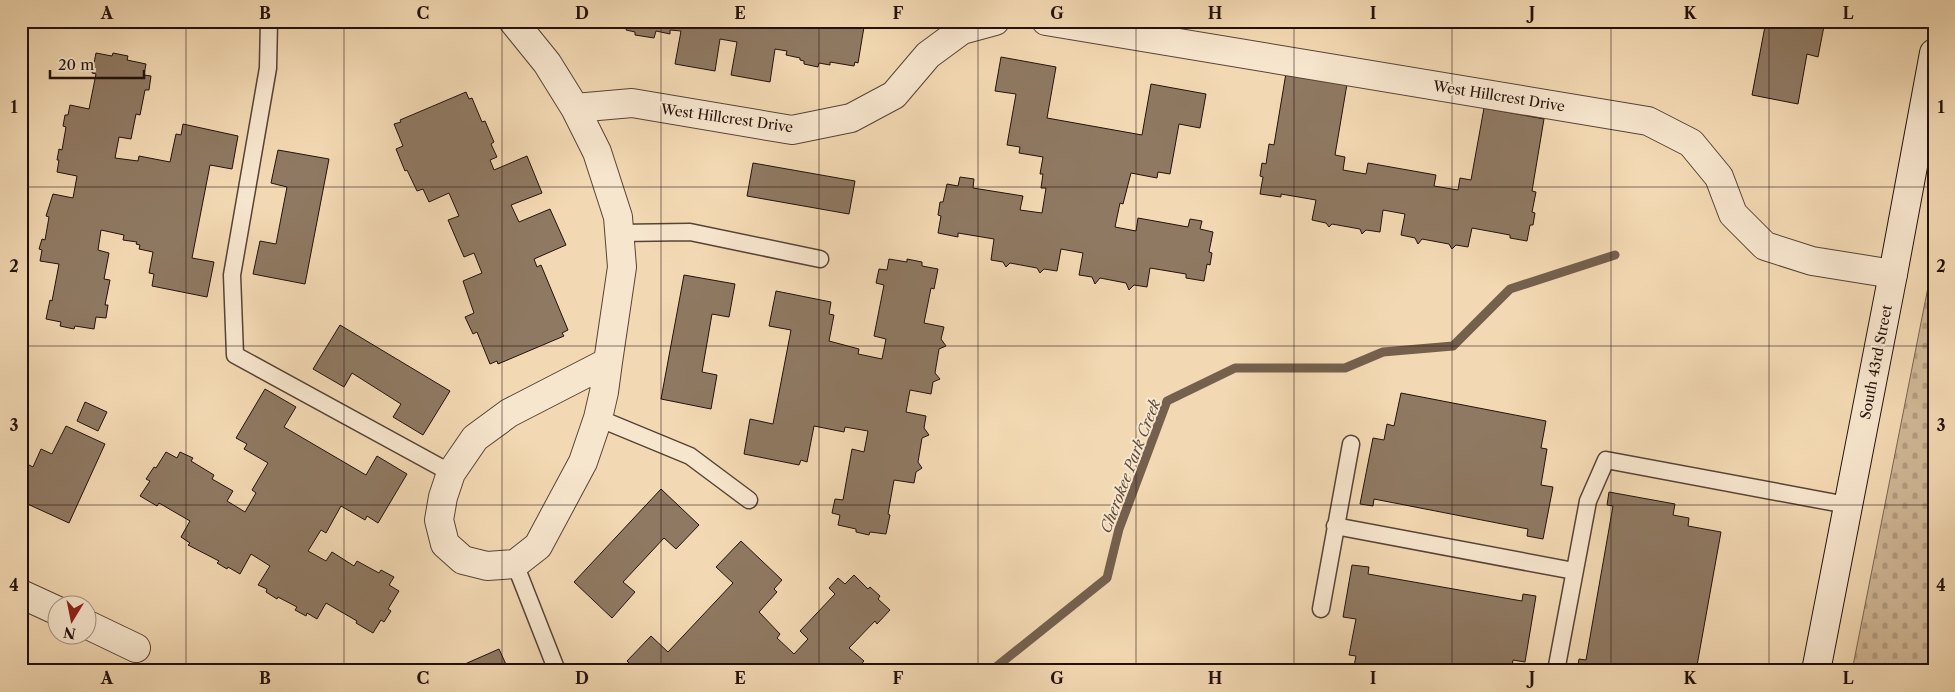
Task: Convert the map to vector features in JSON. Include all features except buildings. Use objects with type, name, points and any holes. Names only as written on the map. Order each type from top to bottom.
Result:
[{"type":"street","points":[[513,21],[547,63],[575,108],[597,152],[618,217],[622,267],[608,362],[598,418],[583,462],[538,546],[515,564],[487,566],[463,560],[445,544],[439,520],[443,497],[451,474],[475,438],[510,413],[608,362]]},
{"type":"street","name":"West Hillcrest Drive","points":[[575,108],[632,103],[792,130],[851,118],[894,95],[928,56],[962,30],[995,21]]},
{"type":"street","name":"West Hillcrest Drive","points":[[1046,21],[1648,121],[1691,143],[1719,176],[1733,214],[1765,246],[1812,261],[1893,274]]},
{"type":"street","name":"South 43rd Street","points":[[1816,671],[1934,53]]},
{"type":"street","points":[[21,594],[48,606]]},
{"type":"street","points":[[98,630],[136,648]]},
{"type":"lane","points":[[269,21],[268,68],[232,275],[235,355],[451,474]]},
{"type":"lane","points":[[619,233],[690,232],[820,259]]},
{"type":"lane","points":[[598,418],[690,456],[749,500]]},
{"type":"lane","points":[[1321,610],[1351,444]]},
{"type":"lane","points":[[1556,671],[1588,501],[1606,460],[1847,505]]},
{"type":"lane","points":[[1335,526],[1574,571]]},
{"type":"lane","points":[[515,564],[557,671]]},
{"type":"green space","points":[[1934,257],[1934,671],[1852,671]]},
{"type":"waterway","name":"Cherokee Park Creek","points":[[991,671],[1107,578],[1119,529],[1167,401],[1235,368],[1345,368],[1383,352],[1453,346],[1510,289],[1615,255]]}]
